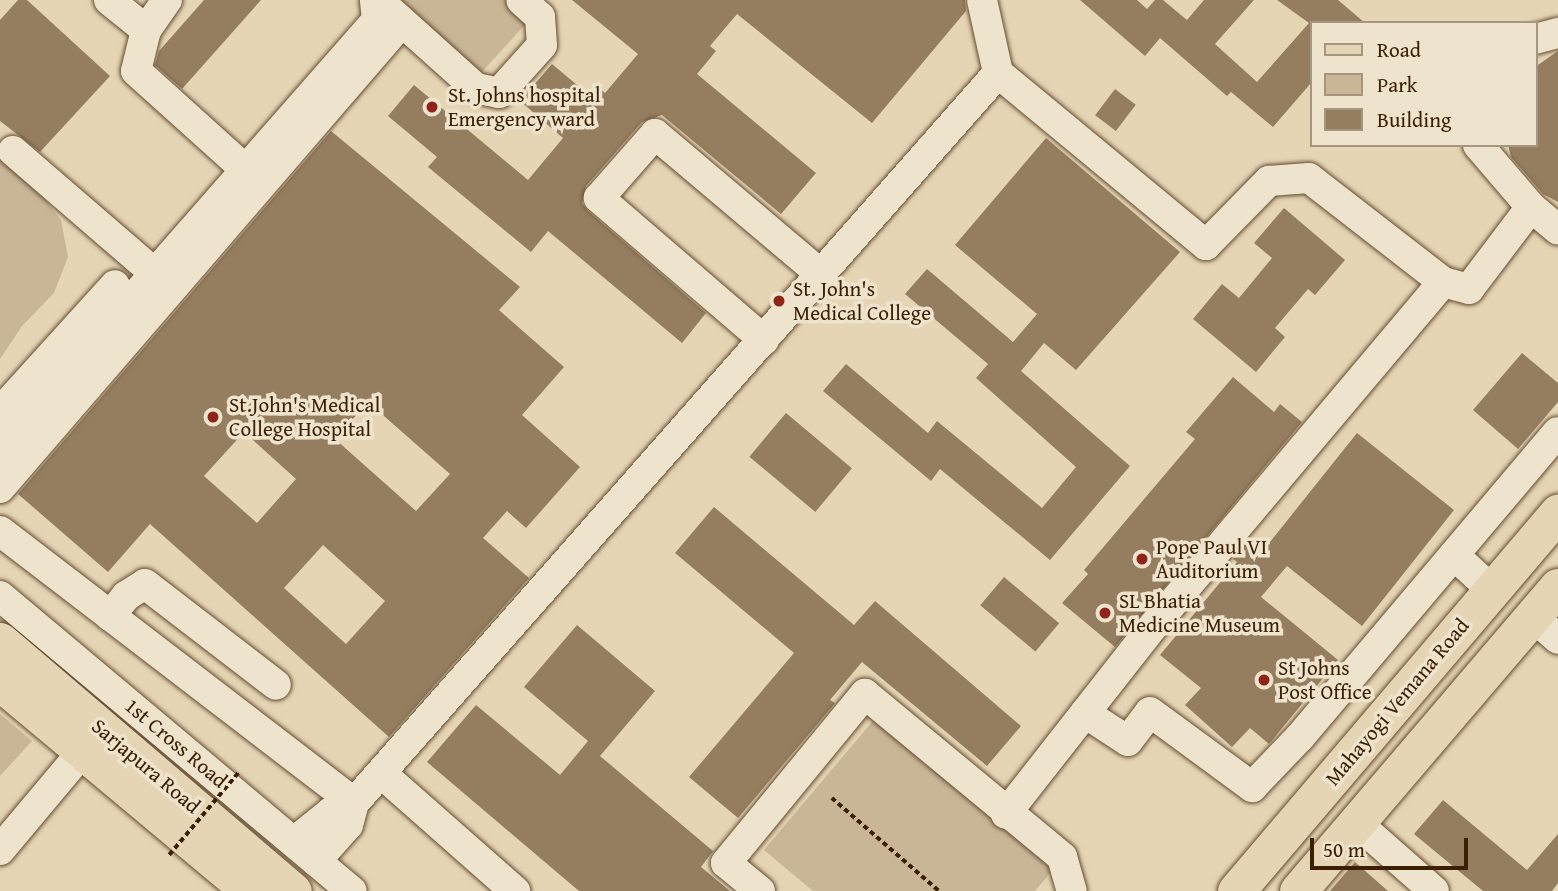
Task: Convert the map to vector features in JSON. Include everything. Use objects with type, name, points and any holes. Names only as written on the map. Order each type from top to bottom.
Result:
[{"type":"main road","name":"Mahayogi Vemana Road","points":[[1236,891],[1558,512]]},
{"type":"main road","points":[[1298,891],[1358,824],[1546,628],[1558,587]]},
{"type":"main road","name":"Sarjapura Road","points":[[0,641],[293,891]]},
{"type":"main road","name":"Sarjapura Road","points":[[0,682],[250,891]]},
{"type":"street","points":[[109,0],[146,30]]},
{"type":"street","points":[[167,0],[146,30],[136,71],[238,162]]},
{"type":"street","points":[[0,488],[154,273],[238,162],[375,0],[476,88],[499,93],[542,45],[540,17],[521,0]]},
{"type":"street","points":[[982,0],[998,73],[1206,244],[1269,181],[1309,178],[1443,282],[1469,289],[1531,207]]},
{"type":"street","points":[[0,412],[154,273],[402,22]]},
{"type":"street","points":[[1537,38],[1558,33]]},
{"type":"street","points":[[305,852],[331,812],[353,805],[998,73]]},
{"type":"street","points":[[764,340],[598,198],[655,134],[822,275]]},
{"type":"street","points":[[1480,147],[1531,207],[1558,230]]},
{"type":"street","points":[[13,151],[154,273]]},
{"type":"street","points":[[0,450],[154,273]]},
{"type":"street","points":[[1006,814],[1085,713],[1443,282]]},
{"type":"street","points":[[1085,713],[1128,741],[1150,712],[1252,787],[1558,432]]},
{"type":"street","points":[[0,531],[353,805]]},
{"type":"street","points":[[1454,555],[1492,590]]},
{"type":"street","points":[[110,616],[126,596],[145,583],[275,685]]},
{"type":"street","name":"1st Cross Road","points":[[0,596],[351,891]]},
{"type":"street","points":[[760,891],[726,863],[865,694],[1006,814],[1062,857],[1072,891]]},
{"type":"street","points":[[0,850],[83,751]]},
{"type":"street","points":[[381,773],[515,891]]},
{"type":"street","points":[[1358,824],[1434,891]]},
{"type":"path","points":[[169,855],[239,772]]},
{"type":"path","points":[[832,798],[939,891]]},
{"type":"green space","points":[[381,0],[507,0],[529,20],[472,83]]},
{"type":"green space","points":[[0,141],[61,220],[68,257],[54,293],[22,326],[0,359]]},
{"type":"green space","points":[[0,714],[32,741],[0,776]]},
{"type":"green space","points":[[877,716],[1056,866],[1035,891],[813,891],[764,850]]},
{"type":"building","points":[[18,0],[27,0],[110,76],[40,152],[0,121],[0,20]]},
{"type":"building","points":[[204,0],[261,0],[182,89],[155,65],[159,51]]},
{"type":"building","points":[[572,0],[965,0],[966,11],[872,123],[737,14],[710,46],[716,51],[697,74],[816,173],[781,214],[662,115],[642,122],[586,186],[582,203],[588,211],[706,313],[682,343],[548,231],[531,252],[428,167],[437,157],[388,116],[414,85],[528,180],[563,138],[520,101],[552,64],[589,95],[597,86],[605,93],[638,54]]},
{"type":"building","points":[[1080,0],[1137,0],[1147,9],[1155,0],[1163,0],[1187,20],[1204,0],[1254,0],[1215,44],[1257,82],[1309,23],[1277,0],[1338,0],[1363,21],[1310,21],[1310,84],[1273,127],[1231,92],[1227,96],[1160,38],[1145,56]]},
{"type":"building","points":[[1558,51],[1558,202],[1543,194],[1511,157],[1508,147],[1537,147],[1537,66]]},
{"type":"building","points":[[1115,89],[1136,105],[1116,131],[1095,115]]},
{"type":"building","name":"St.John's Medical College Hospital","points":[[331,131],[520,287],[499,310],[564,367],[522,415],[580,467],[526,528],[507,511],[483,538],[529,578],[389,737],[150,524],[108,572],[18,494]],"holes":[[[368,402],[450,474],[416,511],[335,439]],[[244,432],[296,479],[257,523],[204,476]],[[323,545],[385,601],[346,644],[284,588]]]},
{"type":"building","points":[[1046,138],[1180,252],[1076,370],[1044,343],[1021,371],[1130,466],[1050,560],[940,469],[931,481],[823,391],[846,364],[928,433],[937,421],[1042,508],[1076,467],[976,378],[988,364],[905,294],[927,269],[1013,342],[1037,314],[955,245]]},
{"type":"building","points":[[1284,208],[1345,260],[1315,295],[1308,289],[1275,328],[1285,337],[1256,372],[1193,319],[1222,284],[1239,298],[1272,258],[1254,243]]},
{"type":"building","points":[[1522,353],[1558,383],[1558,402],[1518,449],[1473,410]]},
{"type":"building","points":[[1233,377],[1274,412],[1280,404],[1302,422],[1115,647],[1062,603],[1088,574],[1084,570],[1195,439],[1186,432]]},
{"type":"building","points":[[786,413],[852,468],[815,512],[749,457]]},
{"type":"building","points":[[1357,433],[1454,510],[1362,626],[1287,566],[1261,597],[1338,660],[1269,744],[1250,728],[1232,747],[1185,705],[1201,688],[1160,655],[1237,562],[1233,559],[1248,540],[1262,552]]},
{"type":"building","points":[[714,507],[854,625],[875,601],[1021,726],[987,766],[862,662],[830,700],[835,703],[738,818],[689,777],[794,653],[675,553]]},
{"type":"building","points":[[1004,577],[1059,623],[1035,652],[980,605]]},
{"type":"building","points":[[577,625],[655,691],[600,756],[713,851],[701,867],[730,891],[579,891],[427,762],[476,705],[560,775],[588,741],[524,687]]},
{"type":"building","points":[[1443,800],[1527,870],[1558,834],[1558,883],[1552,891],[1483,891],[1414,834]]},
{"type":"building","points":[[1355,862],[1388,891],[1330,891]]},
{"type":"place","name":"St. Johns hospital Emergency ward","points":[[432,107]]},
{"type":"place","name":"St. John's Medical College","points":[[779,301]]},
{"type":"place","name":"St.John's Medical College Hospital","points":[[213,417]]},
{"type":"place","name":"Pope Paul VI Auditorium","points":[[1142,559]]},
{"type":"place","name":"SL Bhatia Medicine Museum","points":[[1105,613]]},
{"type":"place","name":"St Johns Post Office","points":[[1264,680]]}]
